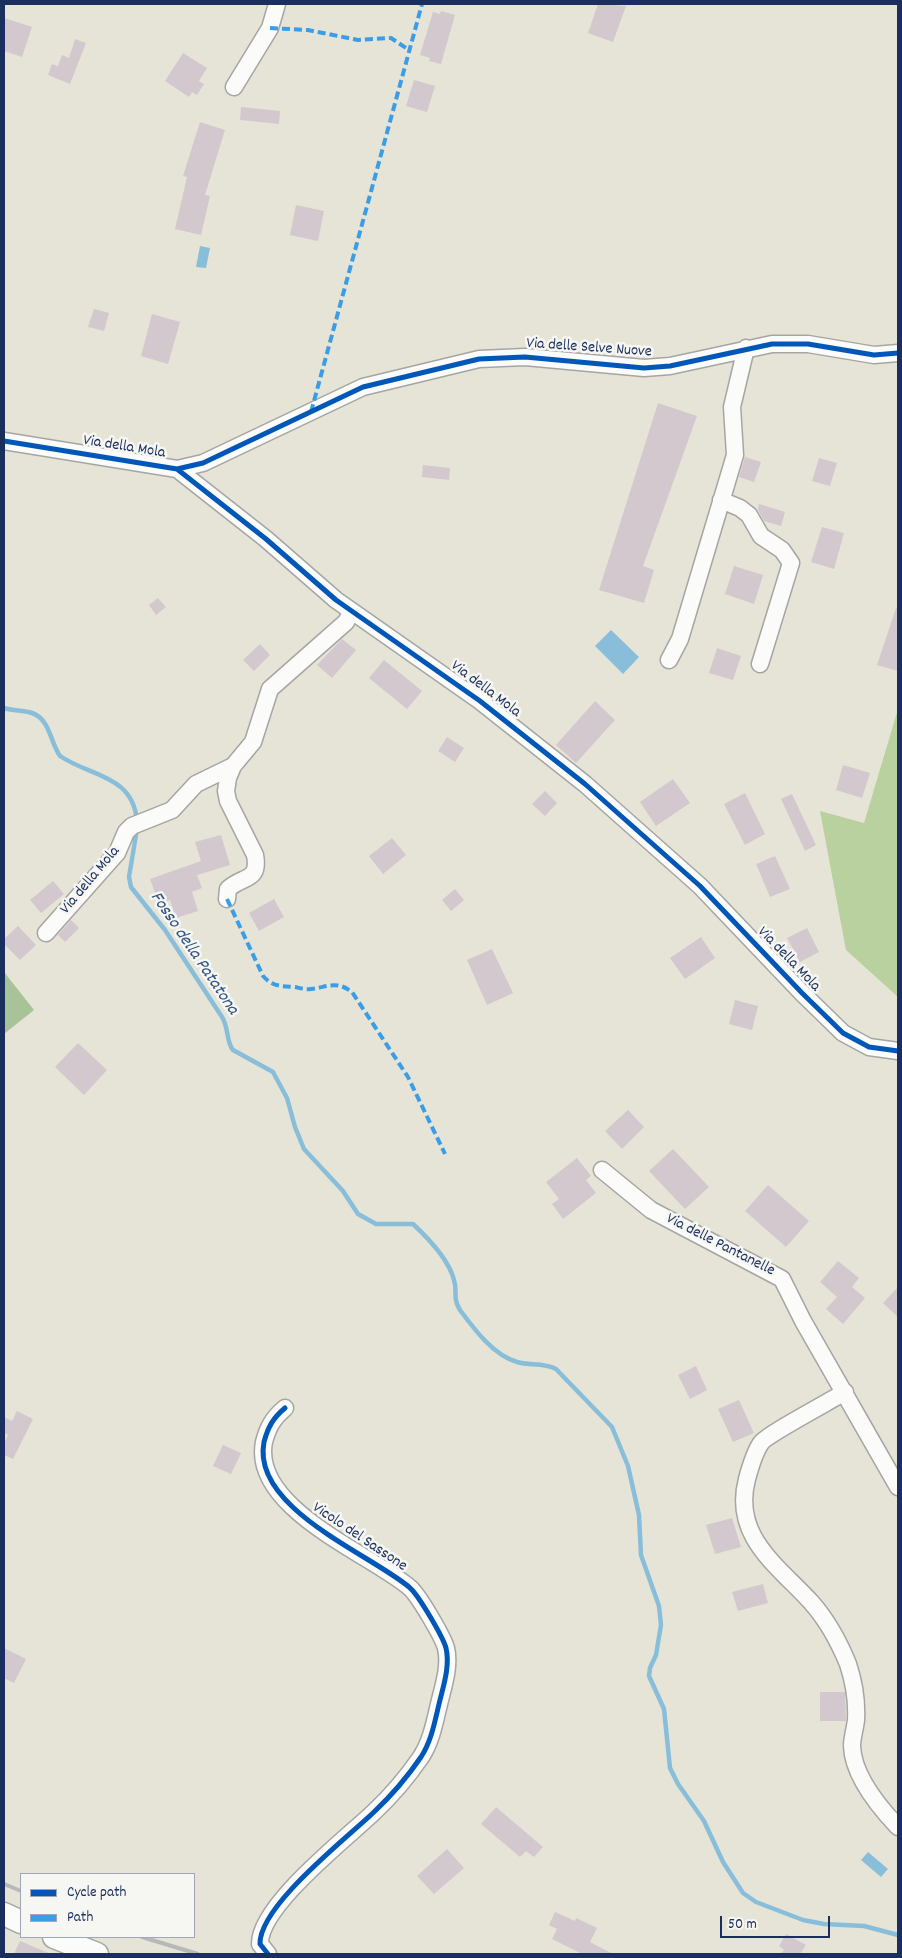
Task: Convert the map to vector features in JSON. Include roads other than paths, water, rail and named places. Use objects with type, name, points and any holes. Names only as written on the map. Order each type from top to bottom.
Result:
[{"type":"main road","points":[[4,1914],[20,1922]]},
{"type":"main road","points":[[57,1938],[97,1954]]},
{"type":"street","points":[[234,87],[270,28],[277,4]]},
{"type":"street","name":"Via delle Selve Nuove","points":[[177,469],[203,463],[363,387],[478,359],[525,357],[644,368],[670,366],[746,348],[796,344],[862,354],[898,353]]},
{"type":"street","points":[[669,660],[680,639],[735,455],[732,407],[746,348]]},
{"type":"street","name":"Via della Mola","points":[[4,440],[177,469],[266,539],[351,612],[480,701],[585,784],[700,886],[843,1033],[869,1047],[898,1051]]},
{"type":"street","points":[[721,500],[740,508],[749,515],[761,536],[782,550],[791,563],[760,664]]},
{"type":"street","name":"Via della Mola","points":[[227,899],[228,889],[250,877],[256,871],[257,864],[255,855],[228,801],[226,791],[233,766],[253,742],[261,724],[266,696],[270,689],[346,622],[351,612]]},
{"type":"street","name":"Via della Mola","points":[[46,933],[117,853],[126,832],[137,823],[172,810],[196,784],[233,766]]},
{"type":"street","name":"Via delle Pantanelle","points":[[602,1170],[652,1210],[782,1279],[803,1322],[898,1487]]},
{"type":"street","points":[[845,1392],[761,1442],[749,1471],[743,1495],[744,1514],[752,1535],[760,1547],[775,1566],[812,1603],[840,1645],[853,1680],[856,1721],[852,1745],[856,1768],[882,1810],[898,1827]]},
{"type":"street","name":"Vicolo del Sassone","points":[[268,1954],[261,1948],[260,1940],[265,1925],[274,1911],[308,1873],[375,1811],[408,1774],[426,1749],[431,1736],[448,1664],[442,1638],[411,1588],[310,1522],[293,1508],[271,1478],[263,1458],[266,1432],[274,1417],[285,1408]]},
{"type":"water","points":[[200,246],[210,248],[206,268],[196,267]]},
{"type":"water","points":[[611,630],[639,657],[623,674],[595,646]]},
{"type":"water","points":[[868,1852],[888,1869],[881,1877],[861,1860]]},
{"type":"waterway","name":"Fosso della Patatona","points":[[4,708],[29,712],[43,720],[60,756],[109,779],[119,786],[128,794],[134,806],[137,821]]},
{"type":"waterway","name":"Fosso della Patatona","points":[[137,829],[129,877],[131,887],[165,930],[222,1017],[226,1026],[229,1043],[233,1050],[273,1072],[287,1098],[295,1127],[304,1149],[343,1191],[358,1214],[376,1224],[413,1224],[425,1236],[448,1265],[455,1284],[456,1302],[460,1310],[492,1348],[508,1359],[517,1362],[556,1369],[612,1427],[628,1466],[639,1515],[641,1555],[659,1606],[661,1625],[656,1655],[650,1668],[649,1676],[664,1709],[670,1768],[678,1784],[704,1821],[723,1862],[743,1893],[756,1902],[803,1920],[824,1924],[864,1926],[898,1935]]},
{"type":"railway","points":[[4,1884],[20,1891]]},
{"type":"railway","points":[[145,1938],[198,1954]]}]
